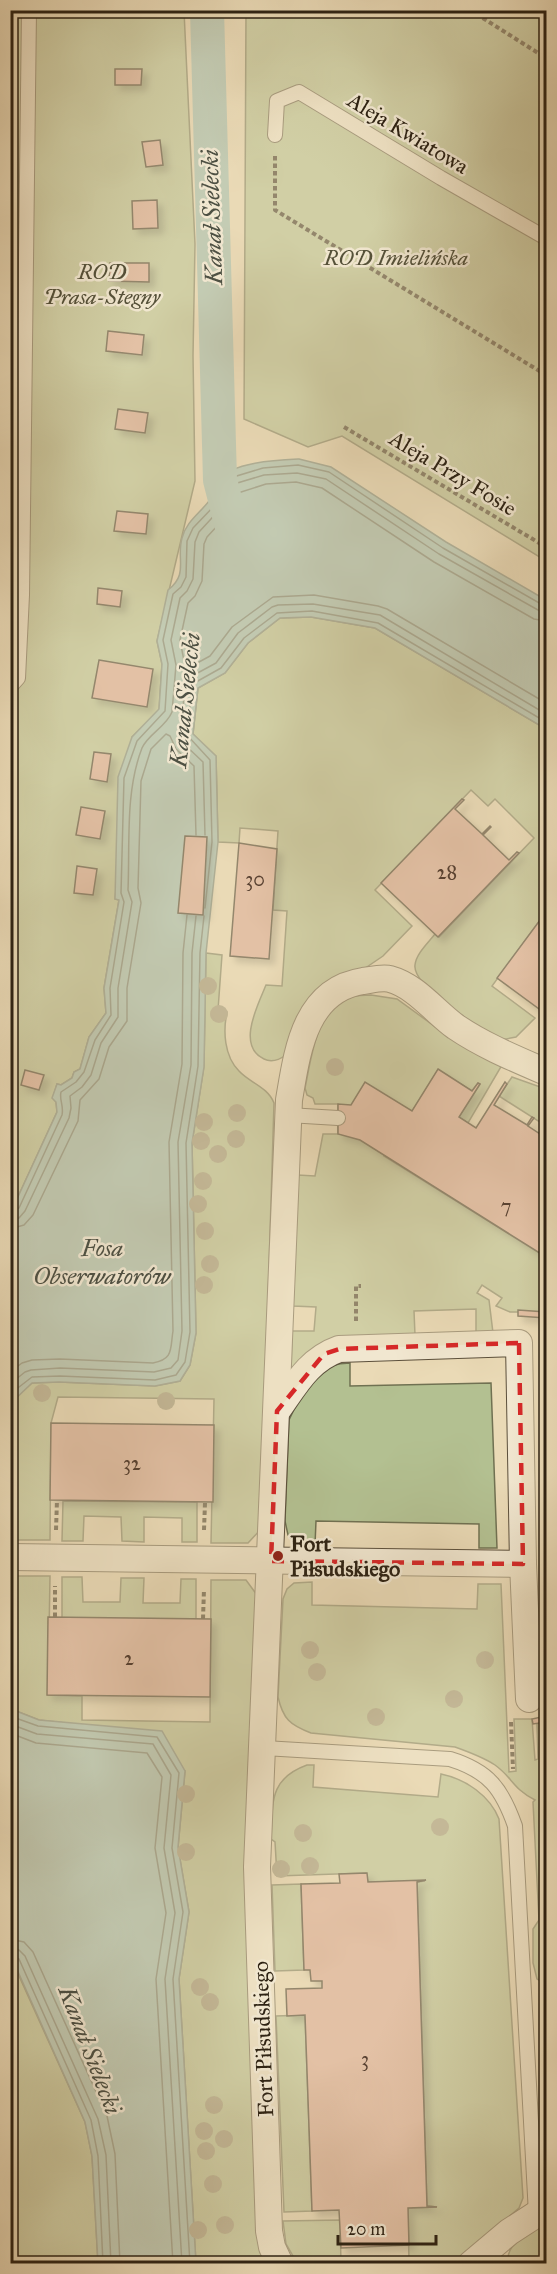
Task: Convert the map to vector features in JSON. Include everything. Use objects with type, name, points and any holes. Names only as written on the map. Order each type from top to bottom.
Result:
[{"type":"street","name":"Fort Piłsudskiego","points":[[280,2264],[272,2247],[269,2231],[257,1867],[264,1748],[288,1115],[300,1042],[316,1009],[327,997],[342,987],[357,982],[389,979],[410,989],[458,1028],[481,1042],[546,1072]]},
{"type":"street","points":[[277,1411],[306,1370],[324,1354],[339,1349],[519,1343],[523,1564],[529,1699]]},
{"type":"street","points":[[10,1557],[523,1564]]},
{"type":"street","points":[[471,2264],[509,2232],[541,2211]]},
{"type":"lane","points":[[10,687],[18,678],[22,595],[29,10]]},
{"type":"lane","name":"Aleja Kwiatowa","points":[[275,135],[277,101],[299,92],[546,238]]},
{"type":"lane","points":[[288,1115],[338,1118]]},
{"type":"lane","points":[[264,1748],[450,1759],[467,1764],[482,1773],[502,1795],[515,1826],[541,2211]]},
{"type":"path","points":[[470,10],[546,58]]},
{"type":"path","points":[[275,135],[275,210],[546,375]]},
{"type":"path","name":"Aleja Przy Fosie","points":[[344,427],[546,548]]},
{"type":"path","points":[[356,1326],[356,1286],[361,1286]]},
{"type":"path","points":[[56,1532],[57,1500]]},
{"type":"path","points":[[204,1535],[205,1503]]},
{"type":"path","points":[[55,1584],[55,1617]]},
{"type":"path","points":[[204,1587],[204,1619]]},
{"type":"path","points":[[513,1769],[511,1718],[529,1699]]},
{"type":"highlighted area","points":[[519,1343],[523,1564],[271,1561],[277,1411],[324,1354],[339,1349]]},
{"type":"green space","name":"ROD Prasa-Stegny","points":[[11,11],[184,11],[195,244],[193,356],[195,481],[157,641],[162,664],[159,710],[132,737],[115,899],[119,900],[104,988],[106,1013],[89,1037],[80,1069],[74,1072],[72,1078],[61,1085],[57,1084],[53,1098],[57,1112],[11,1212]]},
{"type":"green space","name":"ROD Imielińska","points":[[246,11],[546,11],[546,561],[342,436],[308,447],[244,419]]},
{"type":"green space","points":[[311,617],[375,628],[546,729],[546,912],[492,986],[535,1018],[516,1037],[501,1040],[450,1007],[424,984],[417,974],[415,965],[420,953],[435,934],[439,937],[534,838],[495,799],[488,806],[471,790],[375,890],[412,926],[383,956],[361,971],[286,1055],[270,1061],[256,1053],[251,1045],[250,1035],[254,1014],[266,985],[282,986],[287,911],[273,910],[278,831],[240,828],[239,843],[218,842],[216,756],[193,734],[198,688],[225,673],[248,643],[280,618]]},
{"type":"green space","points":[[206,953],[222,955],[218,1010],[227,1012],[225,1035],[230,1058],[243,1075],[268,1093],[274,1103],[261,1529],[248,1543],[211,1543],[214,1399],[58,1397],[51,1423],[50,1540],[11,1540],[10,1403],[13,1400],[32,1383],[155,1386],[180,1381],[190,1365],[196,1333],[192,1143],[204,1066]]},
{"type":"green space","points":[[371,995],[397,999],[455,1041],[502,1065],[468,1123],[459,1117],[480,1084],[478,1083],[472,1091],[438,1070],[384,1156],[546,1257],[546,1312],[510,1312],[496,1306],[502,1298],[482,1285],[477,1293],[489,1300],[493,1333],[476,1334],[476,1309],[414,1311],[415,1335],[291,1374],[292,1331],[314,1331],[316,1307],[293,1306],[298,1175],[315,1176],[323,1134],[338,1134],[338,1104],[315,1104],[313,1098],[307,1095],[305,1088],[310,1062],[317,1035],[330,1012],[340,1003],[352,997]]},
{"type":"green space","points":[[512,1077],[546,1089],[546,1126],[499,1096]]},
{"type":"green space","points":[[350,1363],[350,1386],[491,1383],[497,1548],[479,1548],[479,1524],[316,1521],[315,1545],[295,1544],[288,1535],[285,1521],[289,1420],[301,1397],[318,1375],[331,1366]]},
{"type":"green space","points":[[63,1501],[197,1502],[197,1542],[182,1542],[182,1518],[144,1517],[144,1542],[122,1541],[121,1517],[84,1516],[83,1541],[62,1541]]},
{"type":"green space","points":[[10,1576],[50,1576],[48,1695],[82,1696],[82,1720],[210,1722],[211,1580],[246,1580],[257,1595],[267,2263],[196,2263],[179,1979],[189,1912],[178,1848],[185,1771],[75,1724],[39,1720],[11,1709]]},
{"type":"green space","points":[[62,1577],[82,1577],[83,1602],[120,1602],[121,1578],[144,1578],[143,1603],[180,1603],[181,1579],[196,1579],[196,1619],[62,1618]]},
{"type":"green space","points":[[312,1582],[312,1605],[477,1609],[478,1584],[501,1584],[509,1772],[516,1771],[514,1719],[532,1719],[535,1760],[538,1759],[537,1724],[546,1722],[546,1984],[537,1979],[533,1963],[533,1929],[539,1920],[533,1802],[535,1800],[522,1792],[495,1765],[455,1747],[311,1733],[293,1724],[282,1711],[278,1697],[283,1599],[287,1589],[294,1583]]},
{"type":"green space","points":[[307,1765],[314,1765],[313,1787],[438,1797],[441,1774],[450,1776],[468,1784],[483,1796],[499,1819],[523,2198],[519,2208],[456,2263],[409,2263],[408,2208],[437,2207],[427,2206],[417,1882],[425,1881],[368,1882],[366,1873],[277,1876],[275,1842],[271,1839],[275,1794],[285,1778]]},
{"type":"green space","points":[[301,1884],[304,1970],[275,1971],[272,1885]]},
{"type":"green space","points":[[10,1956],[85,2122],[92,2156],[98,2263],[11,2263]]},
{"type":"green space","points":[[305,2015],[312,2211],[284,2212],[276,2016]]},
{"type":"green space","points":[[546,2035],[546,2154],[541,2041]]},
{"type":"green space","points":[[340,2220],[341,2263],[297,2263],[286,2244],[283,2221]]},
{"type":"green space","points":[[546,2222],[546,2263],[508,2263],[508,2256],[515,2243]]},
{"type":"green space","points":[[367,2257],[371,2259],[371,2263],[342,2263],[343,2258]]},
{"type":"water","name":"Fosa Obserwatorów","points":[[299,459],[331,467],[446,542],[546,600],[546,729],[375,628],[311,617],[280,618],[248,643],[225,673],[198,688],[193,734],[216,756],[218,842],[206,953],[204,1067],[192,1143],[196,1333],[190,1365],[180,1381],[155,1386],[32,1383],[11,1403],[11,1212],[57,1112],[56,1102],[52,1098],[57,1084],[61,1085],[72,1078],[74,1072],[80,1069],[89,1037],[106,1013],[104,988],[119,900],[115,899],[118,777],[132,737],[159,709],[162,664],[157,641],[168,590],[180,572],[182,538],[186,527],[211,499],[219,480],[225,474],[256,463]]},
{"type":"water","points":[[11,1709],[39,1720],[162,1731],[185,1771],[178,1847],[189,1912],[179,1979],[196,2263],[98,2263],[92,2156],[85,2122],[11,1956]]},
{"type":"building","points":[[115,69],[142,69],[141,85],[115,85]]},
{"type":"building","points":[[160,140],[163,165],[146,167],[142,142]]},
{"type":"building","points":[[157,200],[158,228],[133,229],[132,201]]},
{"type":"building","points":[[110,263],[149,263],[149,282],[109,281]]},
{"type":"building","points":[[108,331],[144,335],[142,355],[106,351]]},
{"type":"building","points":[[118,409],[148,413],[145,433],[115,429]]},
{"type":"building","points":[[117,511],[148,514],[146,534],[114,531]]},
{"type":"building","points":[[98,588],[122,591],[120,607],[97,604]]},
{"type":"building","points":[[99,660],[153,669],[147,707],[92,698]]},
{"type":"building","points":[[94,752],[111,754],[107,782],[90,779]]},
{"type":"building","points":[[462,799],[464,800],[455,809],[482,834],[490,826],[483,835],[509,860],[517,852],[519,853],[438,937],[381,883]]},
{"type":"building","points":[[81,807],[105,811],[100,839],[76,835]]},
{"type":"building","points":[[185,836],[207,837],[203,915],[178,913]]},
{"type":"building","points":[[239,843],[277,849],[269,959],[230,956]]},
{"type":"building","points":[[77,866],[97,869],[93,895],[74,893]]},
{"type":"building","points":[[546,912],[546,1014],[497,978]]},
{"type":"building","points":[[438,1069],[472,1091],[478,1083],[480,1084],[459,1117],[476,1128],[505,1082],[507,1084],[494,1105],[527,1125],[532,1117],[534,1118],[528,1126],[546,1138],[546,1257],[360,1140],[338,1134],[338,1104],[351,1105],[365,1082],[412,1111]]},
{"type":"building","points":[[25,1070],[44,1075],[39,1090],[21,1085]]},
{"type":"building","points":[[518,1310],[546,1312],[546,1318],[518,1316]]},
{"type":"building","points":[[51,1423],[214,1425],[213,1502],[50,1500]]},
{"type":"building","points":[[48,1617],[211,1619],[210,1697],[47,1695]]},
{"type":"building","points":[[546,1716],[546,1722],[533,1724],[532,1719]]},
{"type":"building","points":[[367,1873],[368,1882],[426,1880],[417,1882],[427,2206],[437,2207],[408,2208],[409,2245],[341,2248],[339,2210],[312,2211],[305,2015],[287,2016],[286,1989],[322,1988],[322,1981],[311,1981],[310,1970],[304,1970],[301,1884],[340,1883],[339,1874]]},
{"type":"waterway","name":"Kanał Sielecki","points":[[207,10],[220,480],[232,527]]},
{"type":"place","name":"Fort Piłsudskiego","points":[[278,1556]]}]
